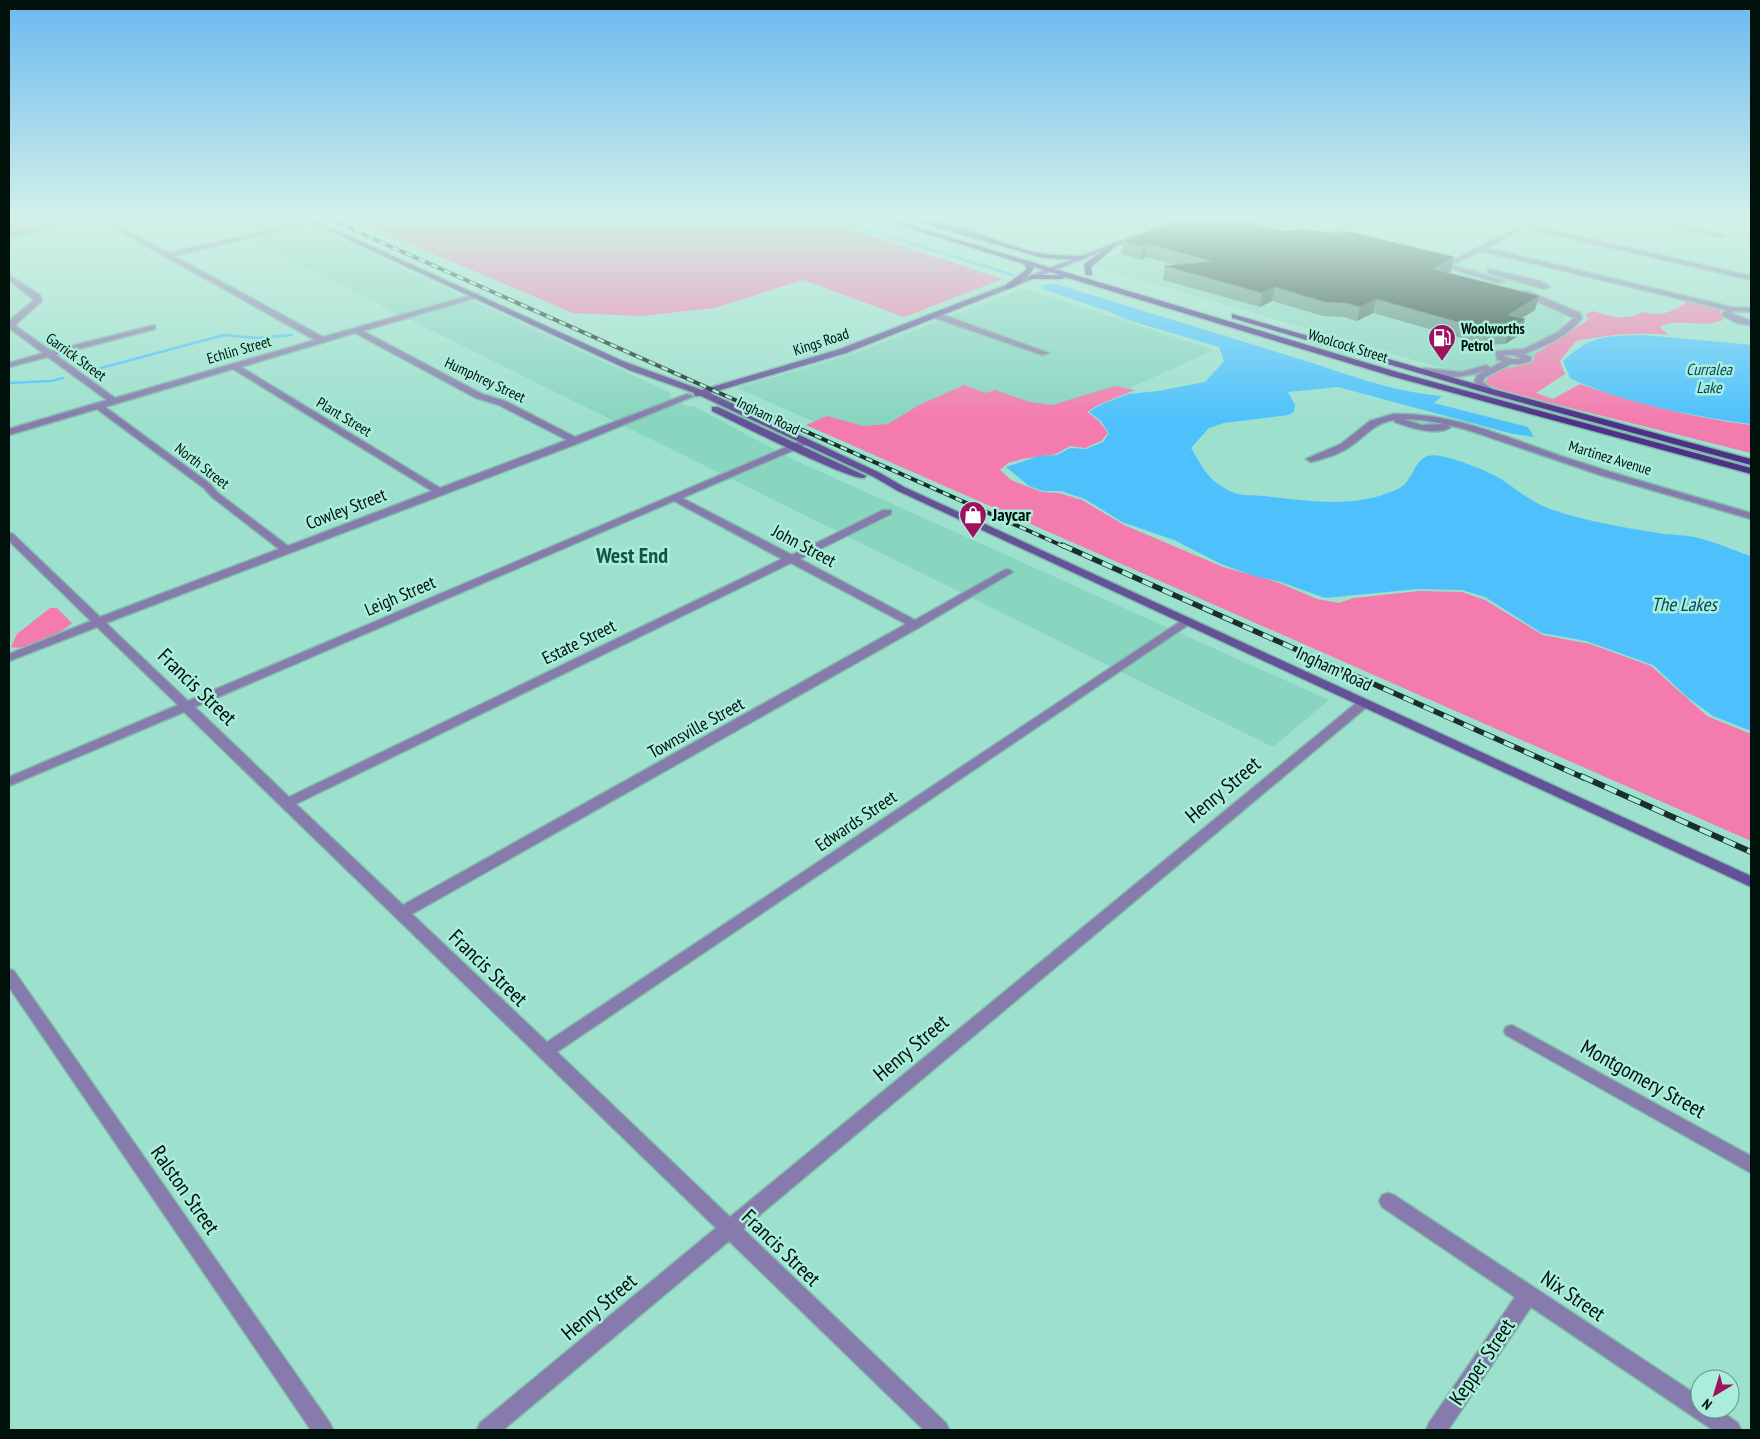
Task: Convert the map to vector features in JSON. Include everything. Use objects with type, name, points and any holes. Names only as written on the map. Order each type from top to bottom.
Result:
[{"type":"main road","name":"Ingham Road","points":[[456,286],[625,364],[648,378],[799,444]]},
{"type":"main road","name":"Kings Road","points":[[690,396],[843,350],[1009,286]]},
{"type":"main road","points":[[1101,286],[1144,297]]},
{"type":"main road","name":"Woolcock Street","points":[[1107,286],[1496,403],[1751,472]]},
{"type":"main road","name":"Woolcock Street","points":[[1133,286],[1413,370],[1751,462]]},
{"type":"main road","name":"Ingham Road","points":[[625,364],[660,375],[701,393],[844,469],[901,489],[1751,882]]},
{"type":"street","name":"Garrick Street","points":[[22,286],[37,297],[38,301],[16,318],[12,323],[14,328],[114,401]]},
{"type":"street","points":[[223,286],[322,340]]},
{"type":"street","points":[[1525,293],[1530,289],[1527,286]]},
{"type":"street","points":[[1636,286],[1731,309],[1748,310]]},
{"type":"street","points":[[1514,293],[1525,293],[1577,315],[1576,321],[1560,332],[1538,346],[1520,353]]},
{"type":"street","name":"Echlin Street","points":[[9,432],[476,295]]},
{"type":"street","points":[[1731,309],[1726,314],[1730,318],[1751,323]]},
{"type":"street","points":[[935,314],[1045,353]]},
{"type":"street","points":[[9,365],[152,327]]},
{"type":"street","name":"Humphrey Street","points":[[356,330],[478,396],[502,403],[576,441]]},
{"type":"street","points":[[1413,370],[1464,375],[1477,372],[1500,358],[1510,361],[1527,360],[1527,357],[1520,353],[1503,351],[1498,353],[1500,358]]},
{"type":"street","points":[[1493,392],[1478,383],[1480,377],[1510,361]]},
{"type":"street","name":"Plant Street","points":[[234,366],[440,492]]},
{"type":"street","name":"Cowley Street","points":[[12,657],[98,622],[690,396]]},
{"type":"street","name":"North Street","points":[[98,406],[207,486],[215,495],[287,550]]},
{"type":"street","name":"Martinez Avenue","points":[[1311,459],[1338,450],[1374,422],[1389,418],[1409,420],[1420,428],[1432,423],[1490,434],[1554,457],[1751,516]]},
{"type":"street","name":"Leigh Street","points":[[9,782],[799,444]]},
{"type":"street","name":"John Street","points":[[675,498],[916,625]]},
{"type":"street","name":"Estate Street","points":[[286,803],[886,512]]},
{"type":"street","name":"Francis Street","points":[[9,536],[938,1430]]},
{"type":"street","name":"Townsville Street","points":[[401,913],[1008,572]]},
{"type":"street","name":"Edwards Street","points":[[545,1052],[1188,621]]},
{"type":"street","name":"Henry Street","points":[[487,1430],[729,1227],[1364,703]]},
{"type":"street","name":"Ralston Street","points":[[9,975],[323,1430]]},
{"type":"street","name":"Montgomery Street","points":[[1512,1032],[1751,1165]]},
{"type":"street","name":"Nix Street","points":[[1388,1201],[1731,1430]]},
{"type":"street","name":"Kepper Street","points":[[1436,1430],[1528,1295]]},
{"type":"shaded area","points":[[342,286],[441,286],[671,393],[670,398],[687,406],[694,406],[790,458],[1329,700],[1273,747]]},
{"type":"shaded area","points":[[510,286],[784,286],[715,308],[641,316],[573,313]]},
{"type":"shaded area","points":[[820,286],[984,286],[904,317]]},
{"type":"shaded area","points":[[1161,286],[1530,286],[1536,297],[1568,314],[1541,365],[1507,387]]},
{"type":"shaded area","points":[[1023,288],[1214,350],[937,475],[737,388],[853,354]]},
{"type":"shaded area","points":[[1688,301],[1720,309],[1723,320],[1706,324],[1674,323],[1660,327],[1668,335],[1622,335],[1576,341],[1560,361],[1565,374],[1536,393],[1553,399],[1580,384],[1664,409],[1751,425],[1751,453],[1551,403],[1495,388],[1485,382],[1501,370],[1533,362],[1535,354],[1588,320],[1586,314],[1593,311],[1618,317],[1637,315],[1643,312],[1661,314],[1672,311]]},
{"type":"shaded area","name":"The Lakes","points":[[964,385],[986,393],[995,390],[1030,402],[1052,405],[1115,386],[1135,390],[1098,405],[1087,412],[1099,421],[1108,433],[1101,441],[1085,448],[1070,446],[1056,454],[1008,463],[1000,470],[1011,480],[1042,492],[1059,493],[1082,500],[1124,525],[1223,567],[1277,582],[1317,599],[1339,603],[1354,598],[1419,591],[1462,592],[1485,600],[1543,635],[1590,644],[1651,666],[1707,716],[1751,734],[1751,841],[806,425],[827,416],[863,426],[888,424],[919,405]]},
{"type":"shaded area","points":[[50,608],[57,608],[72,623],[60,632],[34,644],[17,648],[11,647],[17,634]]},
{"type":"water","name":"The Lakes","points":[[1043,286],[1063,286],[1368,381],[1423,394],[1442,396],[1434,403],[1528,427],[1534,437],[1513,434],[1338,387],[1288,392],[1295,405],[1294,412],[1288,415],[1224,423],[1209,428],[1191,448],[1210,477],[1218,484],[1236,493],[1332,502],[1365,499],[1398,489],[1404,485],[1420,461],[1425,457],[1432,455],[1441,456],[1464,462],[1488,472],[1532,500],[1553,510],[1608,524],[1701,539],[1751,556],[1751,731],[1713,716],[1687,697],[1653,665],[1586,641],[1542,633],[1485,597],[1462,590],[1418,589],[1325,598],[1278,581],[1257,577],[1221,564],[1174,540],[1122,522],[1085,499],[1061,491],[1043,491],[1029,486],[1006,467],[1039,456],[1057,455],[1070,448],[1086,449],[1103,442],[1109,433],[1101,421],[1089,412],[1100,405],[1128,394],[1158,391],[1205,382],[1224,361],[1219,347],[1128,320],[1042,289]]},
{"type":"water","name":"Curralea Lake","points":[[1645,335],[1751,345],[1751,424],[1707,417],[1635,401],[1590,387],[1570,378],[1563,361],[1583,346],[1601,338]]},
{"type":"building","points":[[1237,286],[1500,286],[1539,296],[1508,315],[1525,319],[1509,330],[1490,331],[1376,299],[1360,307],[1346,303],[1325,302],[1275,287],[1262,293]]},
{"type":"waterway","points":[[90,371],[224,335],[256,338],[292,335]]},
{"type":"waterway","points":[[9,383],[51,381],[63,378]]},
{"type":"railway","points":[[480,286],[1065,547]]},
{"type":"railway","points":[[1062,545],[1584,778]]},
{"type":"railway","points":[[1581,776],[1751,852]]},
{"type":"place","name":"Woolworths Petrol","points":[[1442,362]]},
{"type":"place","name":"Jaycar","points":[[973,539]]},
{"type":"district","name":"West End","points":[[632,555]]}]
